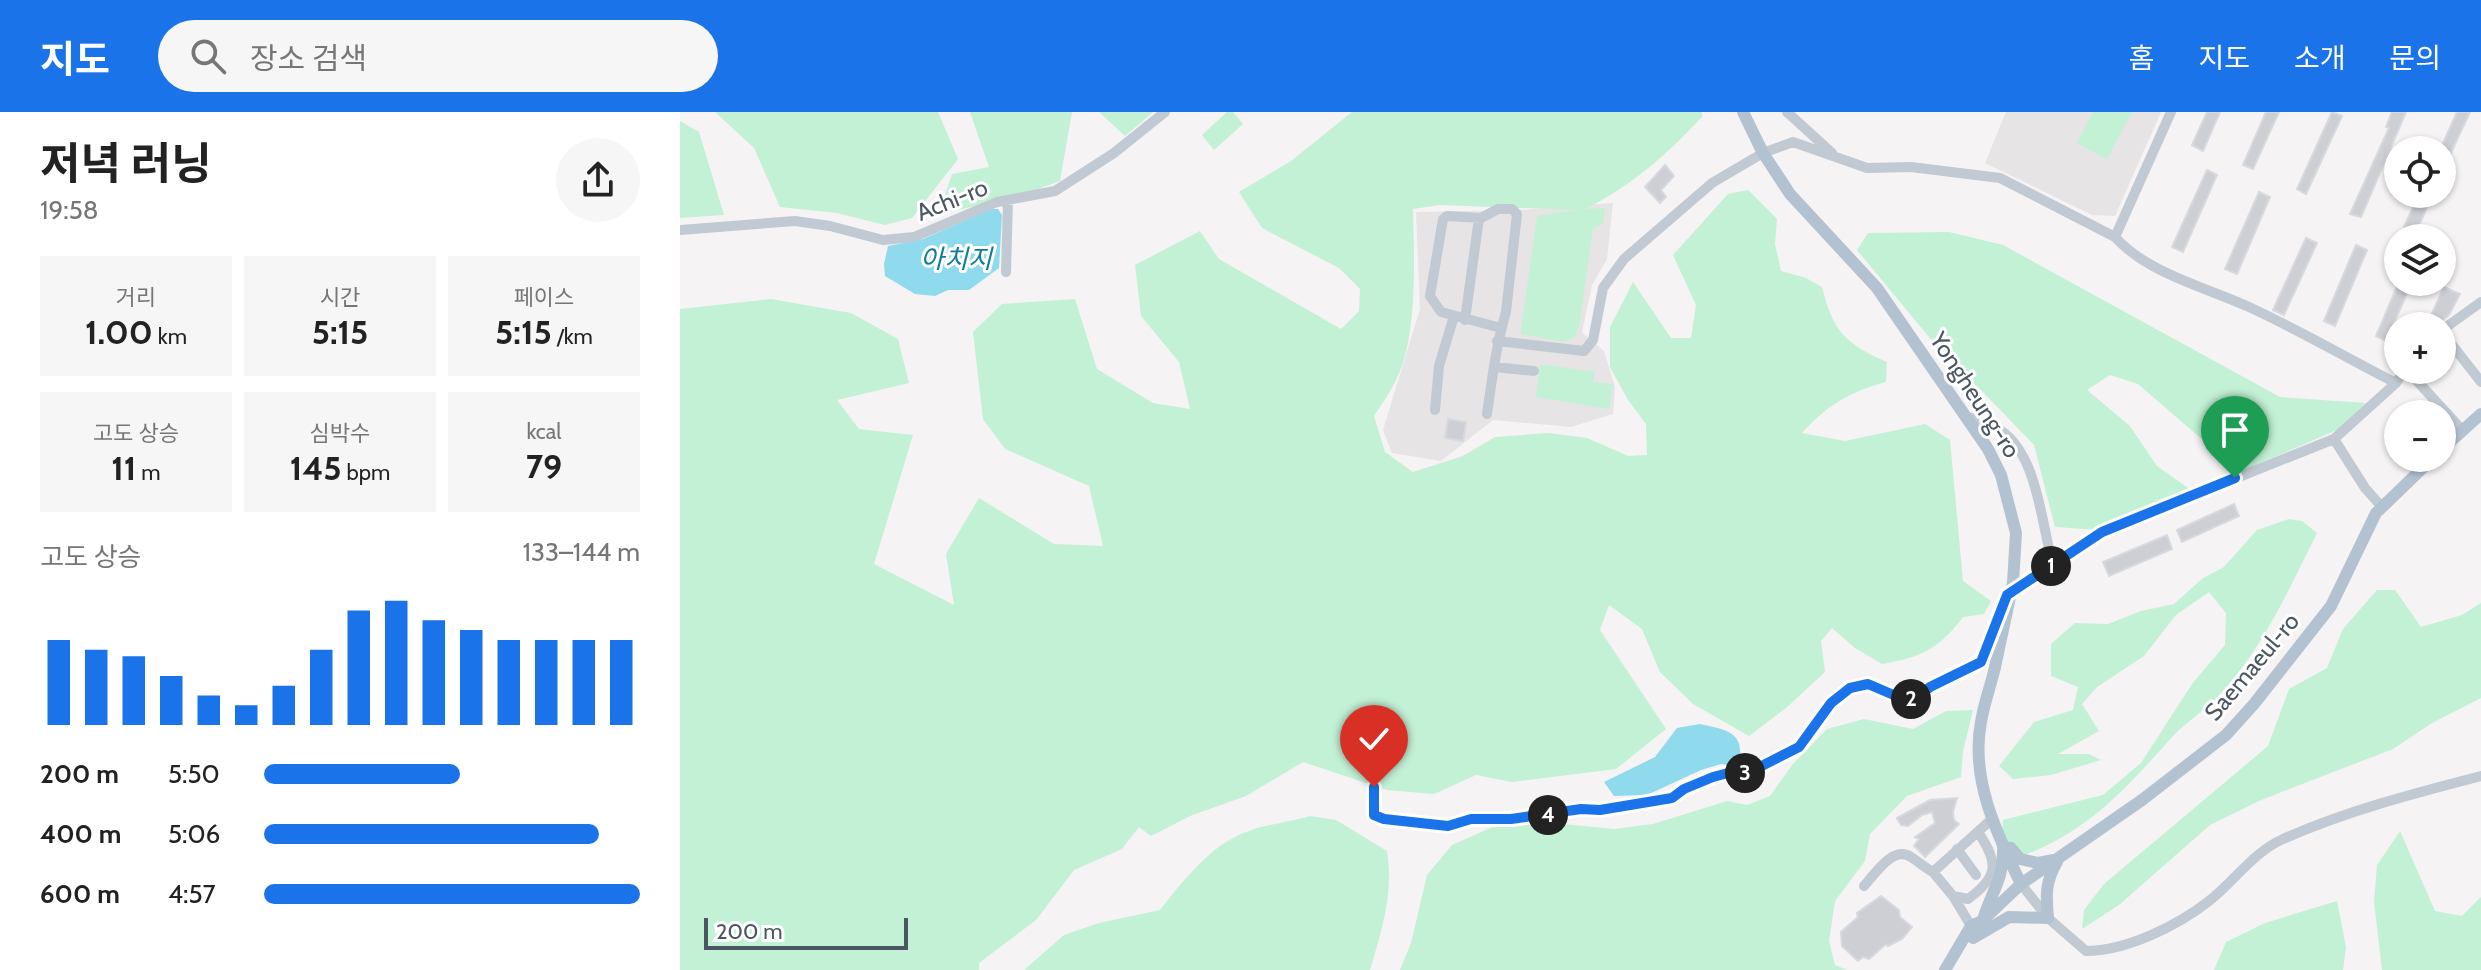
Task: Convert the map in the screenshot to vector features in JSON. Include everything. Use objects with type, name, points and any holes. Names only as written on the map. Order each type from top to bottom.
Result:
[{"type":"main road","name":"Yongheung-ro","points":[[1743,112],[1763,153],[1790,194],[1877,288],[1968,417],[2001,475],[2016,533],[2013,583],[1980,724],[1978,765],[1992,819],[2021,884]]},
{"type":"main road","points":[[2456,436],[2481,414]]},
{"type":"main road","name":"Saemaeul-ro","points":[[1945,970],[1976,929],[2021,884],[2188,766],[2235,725],[2331,606],[2381,506],[2418,472]]},
{"type":"main road","points":[[2003,847],[2011,848],[2020,859],[2029,861],[2058,859],[2046,885],[2048,918],[2009,917],[1976,929],[2000,881],[2003,847]]},
{"type":"main road","name":"Saemaeul-ro","points":[[1952,970],[1976,929]]},
{"type":"street","name":"Achi-ro","points":[[680,230],[795,221],[830,226],[883,240],[914,237],[997,202],[1055,191],[1114,153],[1165,112]]},
{"type":"street","points":[[1787,112],[1836,157]]},
{"type":"street","points":[[2115,237],[2171,112]]},
{"type":"street","points":[[1497,341],[1584,351],[1593,340],[1603,288],[1624,259],[1712,183],[1763,153],[1793,142],[1867,168],[1911,167],[2000,178],[2115,237],[2127,251],[2147,262],[2251,308],[2384,377]]},
{"type":"street","points":[[1006,272],[1008,201]]},
{"type":"street","points":[[1487,414],[1497,341],[1506,312],[1517,214],[1512,209],[1498,209],[1479,218],[1447,216],[1443,219],[1430,296],[1441,312],[1501,328]]},
{"type":"street","points":[[1435,410],[1439,366],[1459,318],[1479,218]]},
{"type":"street","points":[[2456,321],[2481,302]]},
{"type":"street","points":[[2456,349],[2481,382]]},
{"type":"street","points":[[1494,367],[1534,371]]},
{"type":"street","points":[[1374,787],[1374,815],[1384,819],[1448,826],[1471,819],[1511,819],[1638,805],[1672,798],[1684,789],[1713,777],[1748,773],[1799,747],[1831,703],[1850,688],[1868,684],[1903,699],[1915,699],[1930,687],[1981,662],[2007,595],[2102,532],[2334,439],[2395,384]]},
{"type":"street","points":[[2419,384],[2462,430]]},
{"type":"street","points":[[1968,417],[1998,428],[2018,446],[2032,478],[2053,565]]},
{"type":"street","points":[[2334,439],[2365,488],[2381,506]]},
{"type":"street","name":"Yongheung-ro","points":[[2021,884],[2048,918],[2086,951],[2142,941],[2208,902],[2253,858],[2282,840],[2407,795],[2481,776]]},
{"type":"street","points":[[1933,872],[1992,819]]},
{"type":"street","points":[[1953,896],[1968,899],[1987,882],[1992,871],[1993,854],[1978,832]]},
{"type":"street","points":[[1957,849],[1976,875]]},
{"type":"street","points":[[1864,886],[1889,859],[1901,853],[1909,855],[1933,872],[1976,929]]},
{"type":"shaded area","points":[[2006,112],[2161,112],[2115,216],[2092,215],[1985,163]]},
{"type":"shaded area","points":[[1613,203],[1607,259],[1592,285],[1582,332],[1604,351],[1615,387],[1613,414],[1571,427],[1493,420],[1441,461],[1392,453],[1383,430],[1420,309],[1416,212],[1520,210]]},
{"type":"green space","points":[[715,112],[938,112],[958,159],[912,218],[885,225],[837,213],[780,207],[754,148]]},
{"type":"green space","points":[[970,112],[1072,112],[1060,181],[1024,194],[938,215],[952,174],[989,167]]},
{"type":"green space","points":[[1099,112],[1153,112],[1125,136]]},
{"type":"green space","points":[[1227,112],[1233,112],[1243,124],[1214,150],[1202,135]]},
{"type":"green space","points":[[1352,112],[1702,112],[1702,117],[1648,168],[1586,209],[1605,208],[1603,224],[1593,228],[1579,327],[1575,337],[1564,342],[1521,334],[1521,330],[1537,216],[1576,210],[1439,205],[1413,209],[1413,295],[1408,340],[1397,378],[1374,416],[1385,452],[1413,472],[1463,456],[1495,437],[1549,433],[1587,438],[1628,456],[1647,455],[1646,424],[1628,400],[1610,367],[1610,327],[1633,282],[1671,338],[1691,338],[1696,305],[1673,255],[1728,194],[1748,190],[1777,219],[1775,244],[1781,271],[1806,278],[1822,287],[1831,315],[1843,335],[1861,349],[1887,362],[1886,382],[1840,401],[1802,433],[1845,441],[1925,424],[1950,440],[1963,581],[1991,601],[1984,614],[1963,617],[1937,645],[1918,655],[1882,664],[1855,648],[1832,628],[1821,641],[1825,672],[1786,708],[1749,736],[1693,704],[1660,672],[1642,629],[1609,605],[1600,630],[1666,729],[1616,769],[1512,782],[1476,775],[1434,794],[1387,790],[1303,762],[1246,796],[1190,816],[1151,836],[1139,827],[1122,849],[1074,870],[1036,920],[979,963],[979,970],[680,970],[680,309],[771,299],[851,313],[898,339],[909,383],[837,400],[859,429],[913,435],[874,564],[954,605],[946,554],[979,498],[1054,544],[1103,546],[1089,486],[1005,449],[983,419],[973,332],[1002,304],[1075,299],[1097,369],[1153,403],[1190,409],[1179,362],[1141,316],[1135,265],[1200,231],[1219,259],[1341,329],[1359,311],[1360,289],[1339,268],[1262,228],[1239,192],[1291,161]]},
{"type":"green space","points":[[2093,112],[2132,112],[2107,159],[2077,143]]},
{"type":"green space","points":[[680,121],[699,132],[724,215],[680,218]]},
{"type":"green space","points":[[1949,232],[2003,245],[2280,397],[2366,403],[2339,429],[2240,472],[2138,384],[2110,375],[2087,390],[2130,426],[2157,466],[2188,488],[2186,494],[2101,530],[2055,527],[2034,445],[1948,360],[1857,250],[1868,233]]},
{"type":"green space","points":[[1540,364],[1595,372],[1593,382],[1613,384],[1609,409],[1536,397]]},
{"type":"green space","points":[[2289,519],[2302,521],[2317,533],[2274,618],[2235,677],[2101,810],[2060,838],[2011,860],[2001,842],[2003,820],[2103,795],[2141,763],[2192,684],[2225,645],[2226,613],[2209,592],[2176,615],[2144,656],[2097,687],[2082,704],[2099,731],[2058,754],[2089,754],[2101,760],[2051,775],[2013,779],[1999,766],[2034,722],[2073,710],[2078,687],[2051,676],[2051,644],[2075,623],[2108,624],[2141,611],[2174,604],[2203,578],[2224,567],[2257,530]]},
{"type":"green space","points":[[2377,590],[2395,590],[2421,627],[2462,615],[2481,603],[2481,698],[2432,723],[2393,749],[2261,800],[2210,825],[2119,905],[2082,929],[2084,910],[2104,884],[2268,746],[2289,689],[2327,668],[2343,629]]},
{"type":"green space","points":[[1973,710],[1963,751],[1961,777],[1907,796],[1870,834],[1865,861],[1835,901],[1829,941],[1835,965],[1847,970],[1400,970],[1411,943],[1427,875],[1452,845],[1511,819],[1614,829],[1653,824],[1727,801],[1747,805],[1770,796],[1793,764],[1827,729],[1864,719],[1913,729],[1946,711]]},
{"type":"green space","points":[[1310,816],[1336,820],[1387,851],[1388,896],[1370,970],[1024,970],[1064,935],[1099,923],[1160,910],[1199,864],[1235,837]]},
{"type":"green space","points":[[2400,831],[2435,911],[2462,916],[2481,897],[2481,970],[2382,970],[2374,902],[2377,865]]},
{"type":"green space","points":[[2337,901],[2346,947],[2343,970],[2214,970],[2226,942],[2265,923]]},
{"type":"water","name":"아치지","points":[[991,209],[998,209],[1002,215],[999,268],[969,290],[948,290],[935,296],[915,294],[885,276],[888,246],[923,239]]},
{"type":"water","points":[[1700,724],[1726,731],[1737,739],[1740,746],[1738,766],[1721,764],[1701,770],[1647,795],[1614,796],[1604,782],[1655,757],[1677,728]]},
{"type":"building","points":[[2207,112],[2220,112],[2203,151],[2192,145]]},
{"type":"building","points":[[2266,112],[2279,112],[2253,169],[2243,165]]},
{"type":"building","points":[[2332,112],[2342,116],[2306,194],[2297,189]]},
{"type":"building","points":[[2392,112],[2406,112],[2396,136],[2385,136],[2389,128],[2386,127]]},
{"type":"building","points":[[2457,112],[2470,112],[2456,142],[2456,136],[2446,136]]},
{"type":"building","points":[[2384,139],[2384,163],[2361,217],[2350,214]]},
{"type":"building","points":[[1665,165],[1674,176],[1661,190],[1666,197],[1660,203],[1645,187]]},
{"type":"building","points":[[2207,170],[2217,175],[2183,252],[2172,247]]},
{"type":"building","points":[[2259,192],[2270,197],[2237,274],[2225,269]]},
{"type":"building","points":[[2413,208],[2427,208],[2420,224],[2405,224]]},
{"type":"building","points":[[2306,238],[2317,243],[2284,315],[2273,310]]},
{"type":"building","points":[[2356,245],[2367,250],[2335,326],[2324,321]]},
{"type":"building","points":[[2460,294],[2451,312],[2433,312],[2440,296]]},
{"type":"building","points":[[2393,296],[2406,296],[2399,312],[2386,312]]},
{"type":"building","points":[[2384,317],[2384,340],[2376,336]]},
{"type":"building","points":[[1448,419],[1466,422],[1463,441],[1445,438]]},
{"type":"building","points":[[2234,504],[2239,516],[2182,542],[2177,530]]},
{"type":"building","points":[[2167,535],[2172,549],[2109,576],[2103,562]]},
{"type":"building","points":[[1957,798],[1953,812],[1954,820],[1959,824],[1925,857],[1914,846],[1919,839],[1915,837],[1935,823],[1932,812],[1922,815],[1908,826],[1901,825],[1897,818],[1930,800]]},
{"type":"building","points":[[1881,896],[1899,910],[1900,917],[1912,927],[1902,939],[1888,946],[1886,944],[1869,959],[1863,957],[1858,961],[1842,946],[1841,932],[1858,917],[1857,913]]},
{"type":"route","points":[[1374,787],[1374,815],[1384,819],[1448,826],[1471,819],[1511,819],[1638,805],[1672,798],[1684,789],[1713,777],[1748,773],[1799,747],[1831,703],[1850,688],[1868,684],[1903,699],[1915,699],[1930,687],[1981,662],[2007,595],[2102,532],[2235,478]]}]
